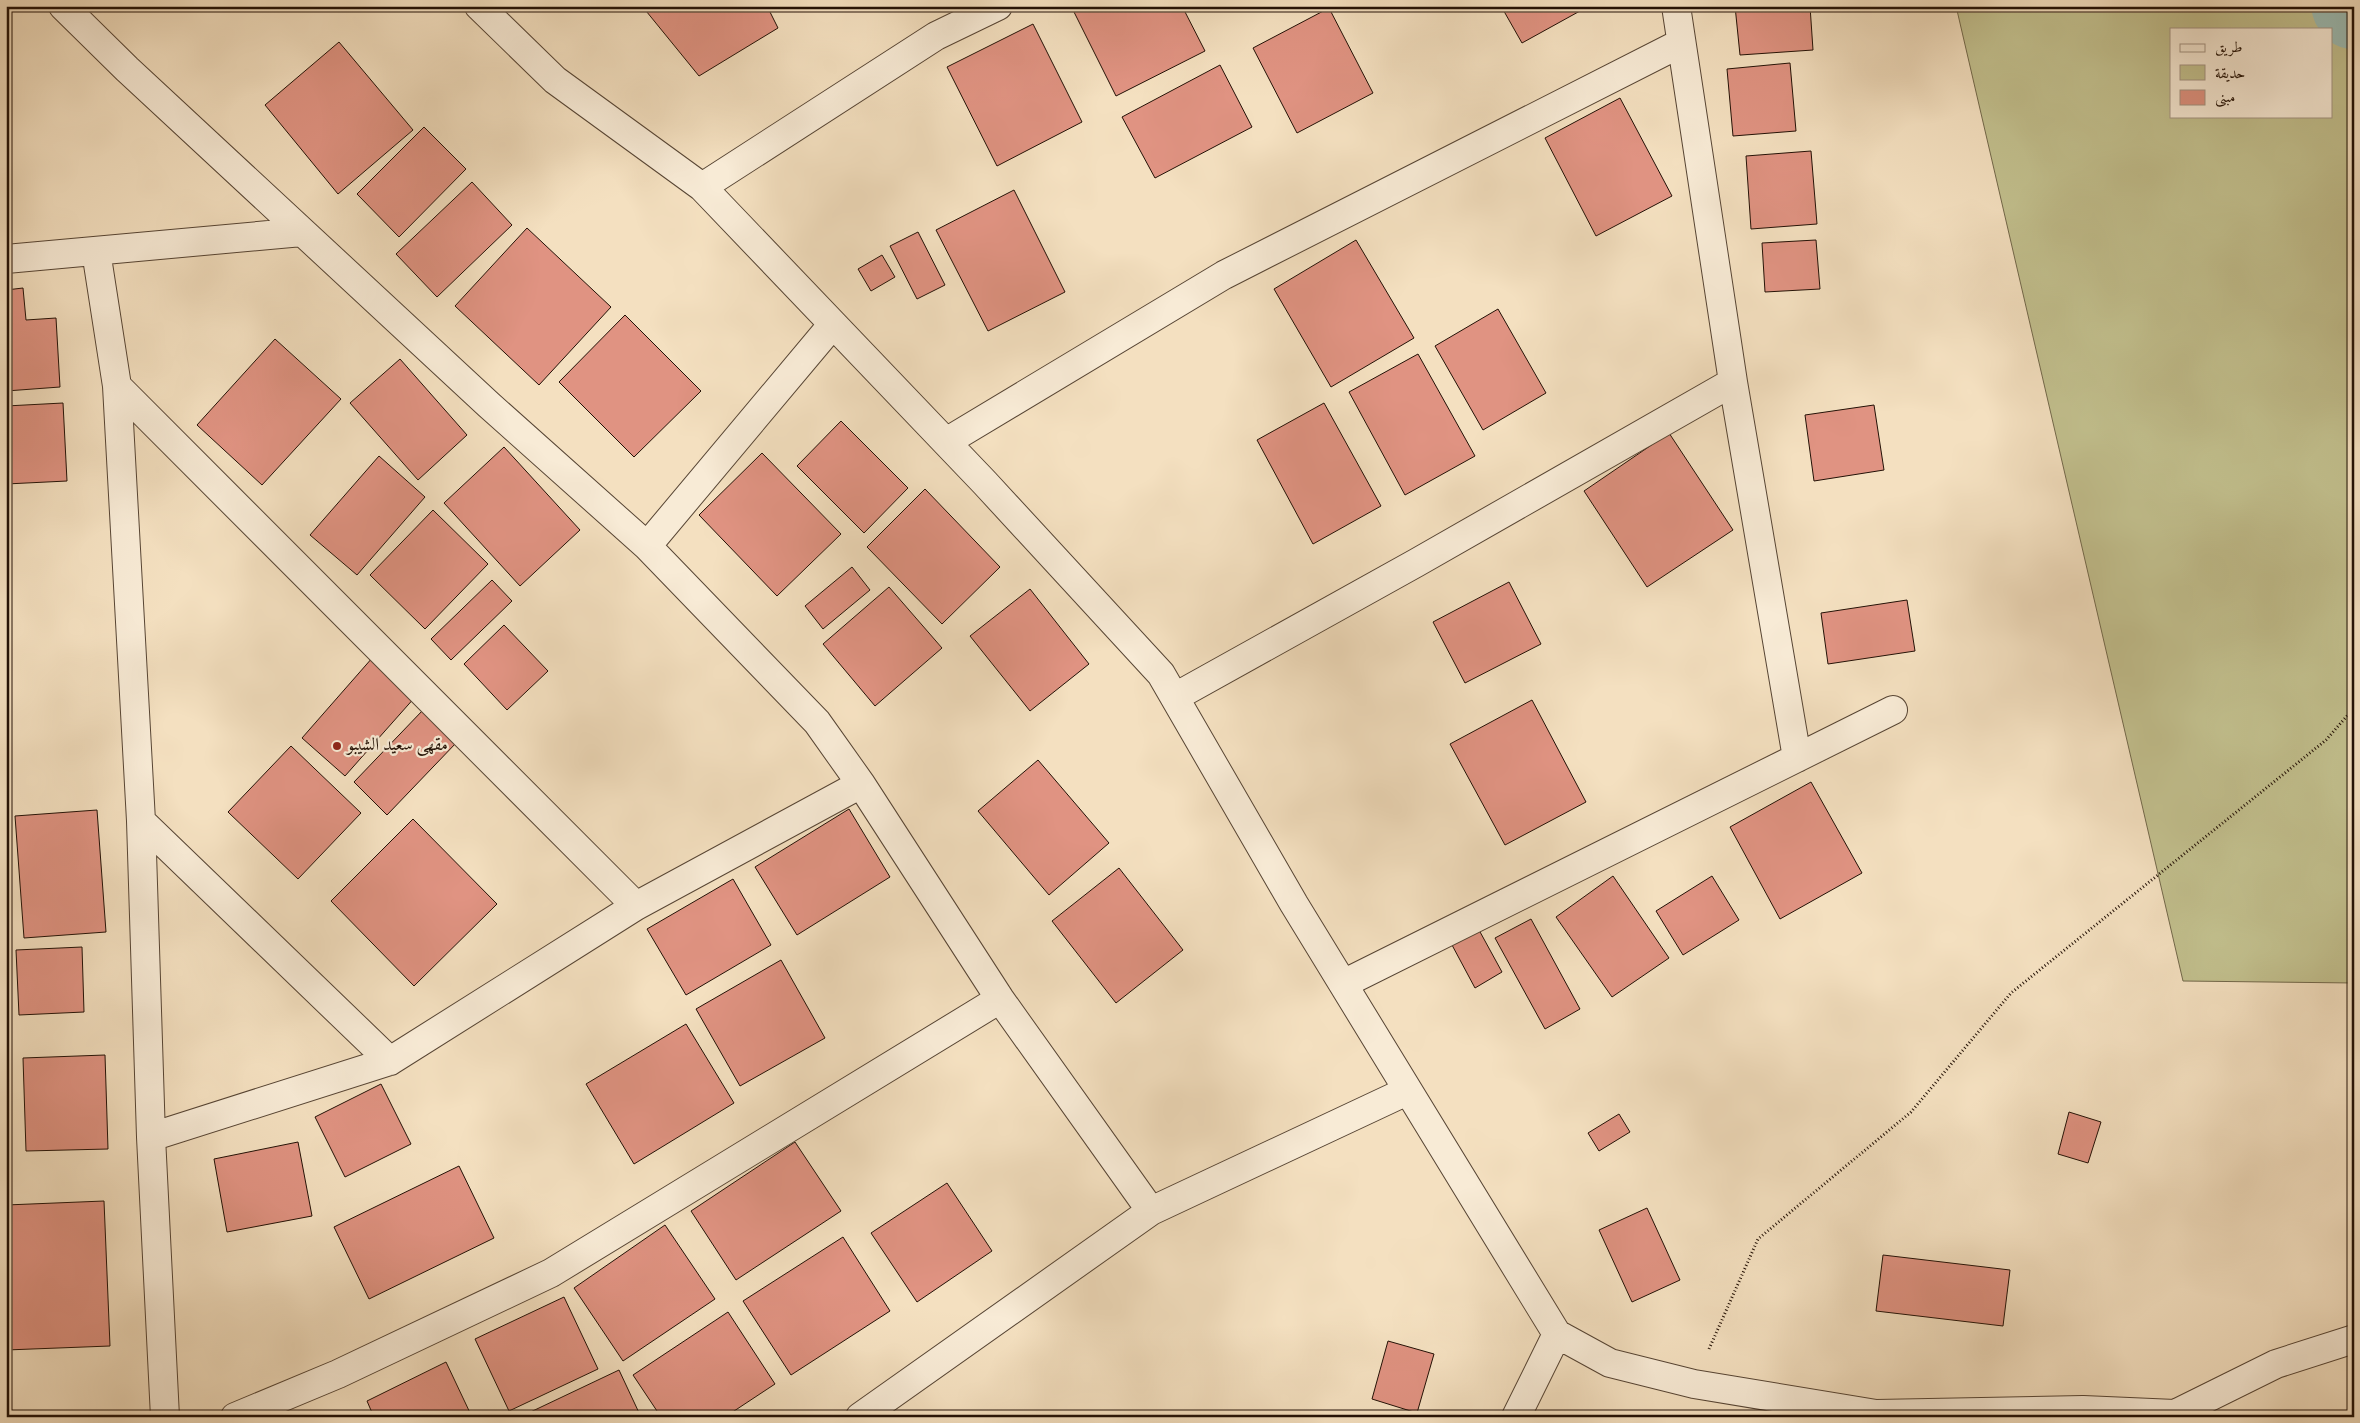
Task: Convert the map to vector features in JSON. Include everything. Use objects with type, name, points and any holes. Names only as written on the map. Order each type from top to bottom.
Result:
[{"type":"street","points":[[63,6],[127,69],[489,405],[647,546],[816,722],[861,784],[1000,999],[1151,1211]]},
{"type":"street","points":[[480,6],[555,80],[702,187],[946,442],[1161,674],[1294,904],[1557,1334],[1610,1363],[1694,1384],[1876,1414],[2082,1410],[2143,1415],[2175,1414],[2276,1364],[2354,1339]]},
{"type":"street","points":[[702,187],[936,36],[998,6]]},
{"type":"street","points":[[1676,6],[1733,382],[1797,758]]},
{"type":"street","points":[[946,442],[1224,275],[1681,43]]},
{"type":"street","points":[[6,259],[302,232]]},
{"type":"street","points":[[96,251],[117,386],[141,821],[151,1136],[165,1417]]},
{"type":"street","points":[[647,546],[833,324]]},
{"type":"street","points":[[1174,698],[1416,563],[1733,382]]},
{"type":"street","points":[[117,386],[636,906]]},
{"type":"street","points":[[1343,984],[1893,710]]},
{"type":"street","points":[[151,1136],[390,1061],[636,906],[861,784]]},
{"type":"street","points":[[141,821],[390,1061]]},
{"type":"street","points":[[235,1417],[338,1374],[551,1273],[1000,999]]},
{"type":"street","points":[[860,1417],[1151,1211],[1407,1090]]},
{"type":"street","points":[[1516,1417],[1557,1334]]},
{"type":"path","points":[[1694,1384],[1758,1238],[1911,1112],[2011,993],[2326,740],[2354,708]]},
{"type":"green space","points":[[1956,6],[2354,6],[2354,983],[2183,981]]},
{"type":"building","points":[[642,6],[767,6],[778,28],[699,76]]},
{"type":"building","points":[[1071,6],[1182,6],[1205,51],[1116,96]]},
{"type":"building","points":[[1501,6],[1589,6],[1522,43]]},
{"type":"building","points":[[1735,6],[1810,6],[1813,50],[1740,55]]},
{"type":"building","points":[[1329,8],[1373,93],[1297,133],[1253,48]]},
{"type":"building","points":[[1033,24],[1082,122],[997,166],[947,67]]},
{"type":"building","points":[[339,42],[413,130],[338,194],[265,105]]},
{"type":"building","points":[[1790,63],[1796,131],[1733,136],[1727,69]]},
{"type":"building","points":[[1220,65],[1252,127],[1155,178],[1122,117]]},
{"type":"building","points":[[1620,98],[1672,196],[1596,236],[1545,138]]},
{"type":"building","points":[[424,127],[466,169],[399,237],[357,194]]},
{"type":"building","points":[[1811,151],[1817,224],[1751,229],[1746,156]]},
{"type":"building","points":[[472,182],[512,225],[437,297],[396,254]]},
{"type":"building","points":[[1014,190],[1065,292],[988,331],[936,230]]},
{"type":"building","points":[[527,228],[611,307],[539,385],[455,306]]},
{"type":"building","points":[[918,232],[945,285],[917,299],[890,246]]},
{"type":"building","points":[[1356,240],[1414,338],[1331,387],[1274,289]]},
{"type":"building","points":[[1816,240],[1820,289],[1765,292],[1762,243]]},
{"type":"building","points":[[882,255],[895,277],[871,291],[858,269]]},
{"type":"building","points":[[23,288],[26,320],[56,318],[60,387],[6,391],[6,290]]},
{"type":"building","points":[[1498,309],[1546,393],[1483,430],[1435,346]]},
{"type":"building","points":[[625,315],[701,391],[634,457],[559,382]]},
{"type":"building","points":[[275,339],[341,399],[262,485],[197,425]]},
{"type":"building","points":[[1418,354],[1475,456],[1405,495],[1349,392]]},
{"type":"building","points":[[400,359],[467,435],[418,480],[350,403]]},
{"type":"building","points":[[63,403],[67,481],[6,484],[6,406]]},
{"type":"building","points":[[1324,403],[1381,506],[1313,544],[1257,440]]},
{"type":"building","points":[[1874,405],[1884,470],[1814,481],[1805,415]]},
{"type":"building","points":[[841,421],[908,488],[864,533],[797,466]]},
{"type":"building","points":[[1669,433],[1733,530],[1647,587],[1584,491]]},
{"type":"building","points":[[504,447],[580,530],[520,586],[444,503]]},
{"type":"building","points":[[762,453],[841,534],[777,596],[699,515]]},
{"type":"building","points":[[379,456],[425,497],[357,575],[310,535]]},
{"type":"building","points":[[925,489],[1000,567],[942,624],[867,547]]},
{"type":"building","points":[[433,510],[488,564],[425,629],[370,575]]},
{"type":"building","points":[[852,567],[870,590],[823,629],[805,606]]},
{"type":"building","points":[[492,580],[512,601],[451,660],[431,639]]},
{"type":"building","points":[[1509,582],[1541,644],[1465,683],[1433,622]]},
{"type":"building","points":[[889,587],[942,648],[875,706],[823,644]]},
{"type":"building","points":[[1030,589],[1089,664],[1030,711],[970,636]]},
{"type":"building","points":[[1907,600],[1915,651],[1828,664],[1821,613]]},
{"type":"building","points":[[504,625],[548,671],[507,710],[464,664]]},
{"type":"building","points":[[373,657],[416,696],[345,776],[302,738]]},
{"type":"building","points":[[1532,700],[1586,802],[1505,845],[1450,744]]},
{"type":"building","points":[[423,710],[457,742],[387,815],[354,782]]},
{"type":"building","points":[[291,746],[361,813],[298,879],[228,812]]},
{"type":"building","points":[[1038,760],[1109,843],[1049,895],[978,811]]},
{"type":"building","points":[[1811,782],[1862,873],[1780,919],[1730,827]]},
{"type":"building","points":[[849,809],[890,877],[797,935],[755,867]]},
{"type":"building","points":[[97,810],[106,932],[24,938],[15,816]]},
{"type":"building","points":[[413,819],[497,904],[414,986],[331,901]]},
{"type":"building","points":[[1119,868],[1183,950],[1116,1003],[1052,921]]},
{"type":"building","points":[[1613,876],[1669,958],[1612,997],[1556,917]]},
{"type":"building","points":[[1712,876],[1739,920],[1683,955],[1656,911]]},
{"type":"building","points":[[733,879],[771,945],[686,995],[647,929]]},
{"type":"building","points":[[6,882],[9,921],[6,922]]},
{"type":"building","points":[[1531,919],[1580,1009],[1545,1029],[1495,938]]},
{"type":"building","points":[[1479,930],[1502,972],[1475,988],[1452,945]]},
{"type":"building","points":[[82,947],[84,1012],[19,1015],[16,950]]},
{"type":"building","points":[[781,960],[825,1038],[740,1086],[696,1009]]},
{"type":"building","points":[[686,1024],[734,1103],[634,1164],[586,1084]]},
{"type":"building","points":[[105,1055],[108,1149],[26,1151],[23,1058]]},
{"type":"building","points":[[381,1084],[411,1144],[345,1177],[315,1117]]},
{"type":"building","points":[[2069,1112],[2101,1122],[2088,1163],[2058,1154]]},
{"type":"building","points":[[1619,1114],[1630,1132],[1599,1151],[1588,1133]]},
{"type":"building","points":[[298,1142],[312,1216],[227,1232],[214,1159]]},
{"type":"building","points":[[795,1142],[841,1211],[736,1280],[691,1211]]},
{"type":"building","points":[[459,1166],[494,1238],[369,1299],[334,1227]]},
{"type":"building","points":[[947,1183],[992,1251],[917,1302],[871,1233]]},
{"type":"building","points":[[104,1201],[110,1346],[6,1350],[6,1205]]},
{"type":"building","points":[[1647,1208],[1680,1280],[1632,1302],[1599,1230]]},
{"type":"building","points":[[665,1225],[715,1299],[623,1361],[574,1288]]},
{"type":"building","points":[[843,1237],[890,1311],[791,1375],[743,1301]]},
{"type":"building","points":[[1883,1255],[2010,1270],[2003,1326],[1876,1311]]},
{"type":"building","points":[[564,1297],[598,1369],[509,1411],[475,1339]]},
{"type":"building","points":[[728,1312],[775,1384],[725,1417],[661,1417],[633,1375]]},
{"type":"building","points":[[1388,1341],[1434,1354],[1417,1413],[1372,1399]]},
{"type":"building","points":[[446,1362],[472,1417],[368,1417],[373,1415],[367,1401]]},
{"type":"building","points":[[619,1370],[641,1417],[520,1417]]},
{"type":"waterway","points":[[2351,6],[2354,10]]},
{"type":"place","name":"مقهى سعيد الشيبو","points":[[337,746]]}]
